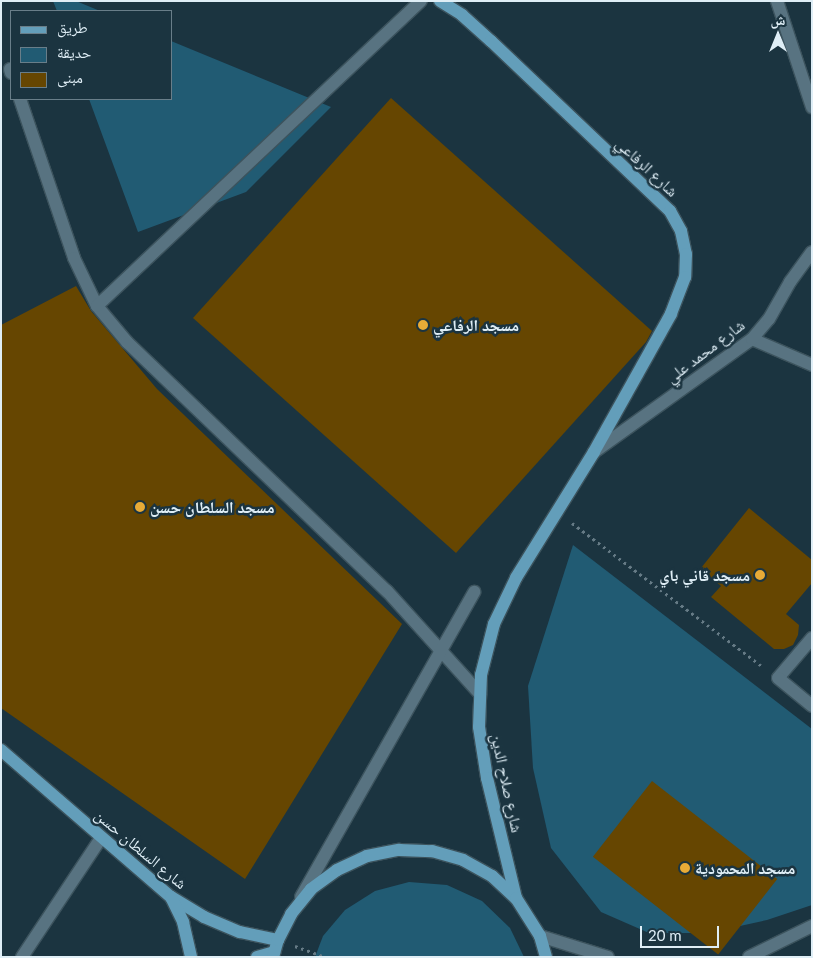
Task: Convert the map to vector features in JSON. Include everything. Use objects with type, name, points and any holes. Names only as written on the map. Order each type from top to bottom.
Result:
[{"type":"main road","name":"شارع الرفاعي","points":[[440,1],[462,15],[491,41],[670,210],[682,231],[686,254],[685,277],[671,314],[558,513]]},
{"type":"main road","name":"شارع صلاح الدين","points":[[516,898],[486,778],[478,727],[481,675],[494,624],[516,578],[558,513]]},
{"type":"main road","name":"شارع السلطان حسن","points":[[1,750],[171,897],[204,917],[240,932],[275,950]]},
{"type":"main road","points":[[257,957],[275,950],[291,914],[312,889],[337,870],[367,856],[399,850],[432,851],[463,860],[492,876],[516,898],[540,936],[546,957]]},
{"type":"main road","points":[[171,897],[183,922],[191,957]]},
{"type":"street","points":[[97,306],[421,1]]},
{"type":"street","points":[[777,1],[812,107]]},
{"type":"street","points":[[20,100],[74,258],[97,306],[127,342],[387,592],[480,694]]},
{"type":"street","name":"شارع محمد علي","points":[[594,452],[752,339],[769,319],[790,282],[812,252]]},
{"type":"street","points":[[752,339],[812,366]]},
{"type":"street","points":[[291,914],[474,592]]},
{"type":"street","points":[[812,638],[778,678],[812,706]]},
{"type":"street","points":[[22,957],[101,838]]},
{"type":"street","points":[[749,957],[812,926]]},
{"type":"street","points":[[540,936],[608,957]]},
{"type":"path","points":[[558,513],[778,678]]},
{"type":"path","points":[[275,950],[325,957]]},
{"type":"green space","points":[[53,1],[76,1],[98,10],[57,10]]},
{"type":"green space","points":[[172,41],[331,107],[246,192],[138,232],[89,100],[172,100]]},
{"type":"green space","points":[[573,545],[812,729],[812,905],[767,920],[708,933],[649,933],[601,912],[551,848],[533,768],[528,686]]},
{"type":"green space","points":[[409,882],[447,885],[482,901],[510,928],[524,957],[315,957],[323,936],[345,910],[375,891]]},
{"type":"building","name":"مسجد الرفاعي","points":[[391,98],[652,331],[646,342],[456,553],[193,318]]},
{"type":"building","name":"مسجد السلطان حسن","points":[[76,286],[91,311],[157,389],[402,624],[245,879],[1,708],[1,325]]},
{"type":"building","name":"مسجد قاني باي","points":[[749,508],[812,560],[812,583],[786,614],[799,625],[798,635],[793,645],[784,649],[774,649],[711,597],[721,586],[701,568]]},
{"type":"building","name":"مسجد المحمودية","points":[[652,781],[777,879],[718,955],[593,857]]},
{"type":"place","name":"مسجد الرفاعي","points":[[423,325]]},
{"type":"place","name":"مسجد السلطان حسن","points":[[140,507]]},
{"type":"place","name":"مسجد قاني باي","points":[[760,575]]},
{"type":"place","name":"مسجد المحمودية","points":[[685,868]]}]
